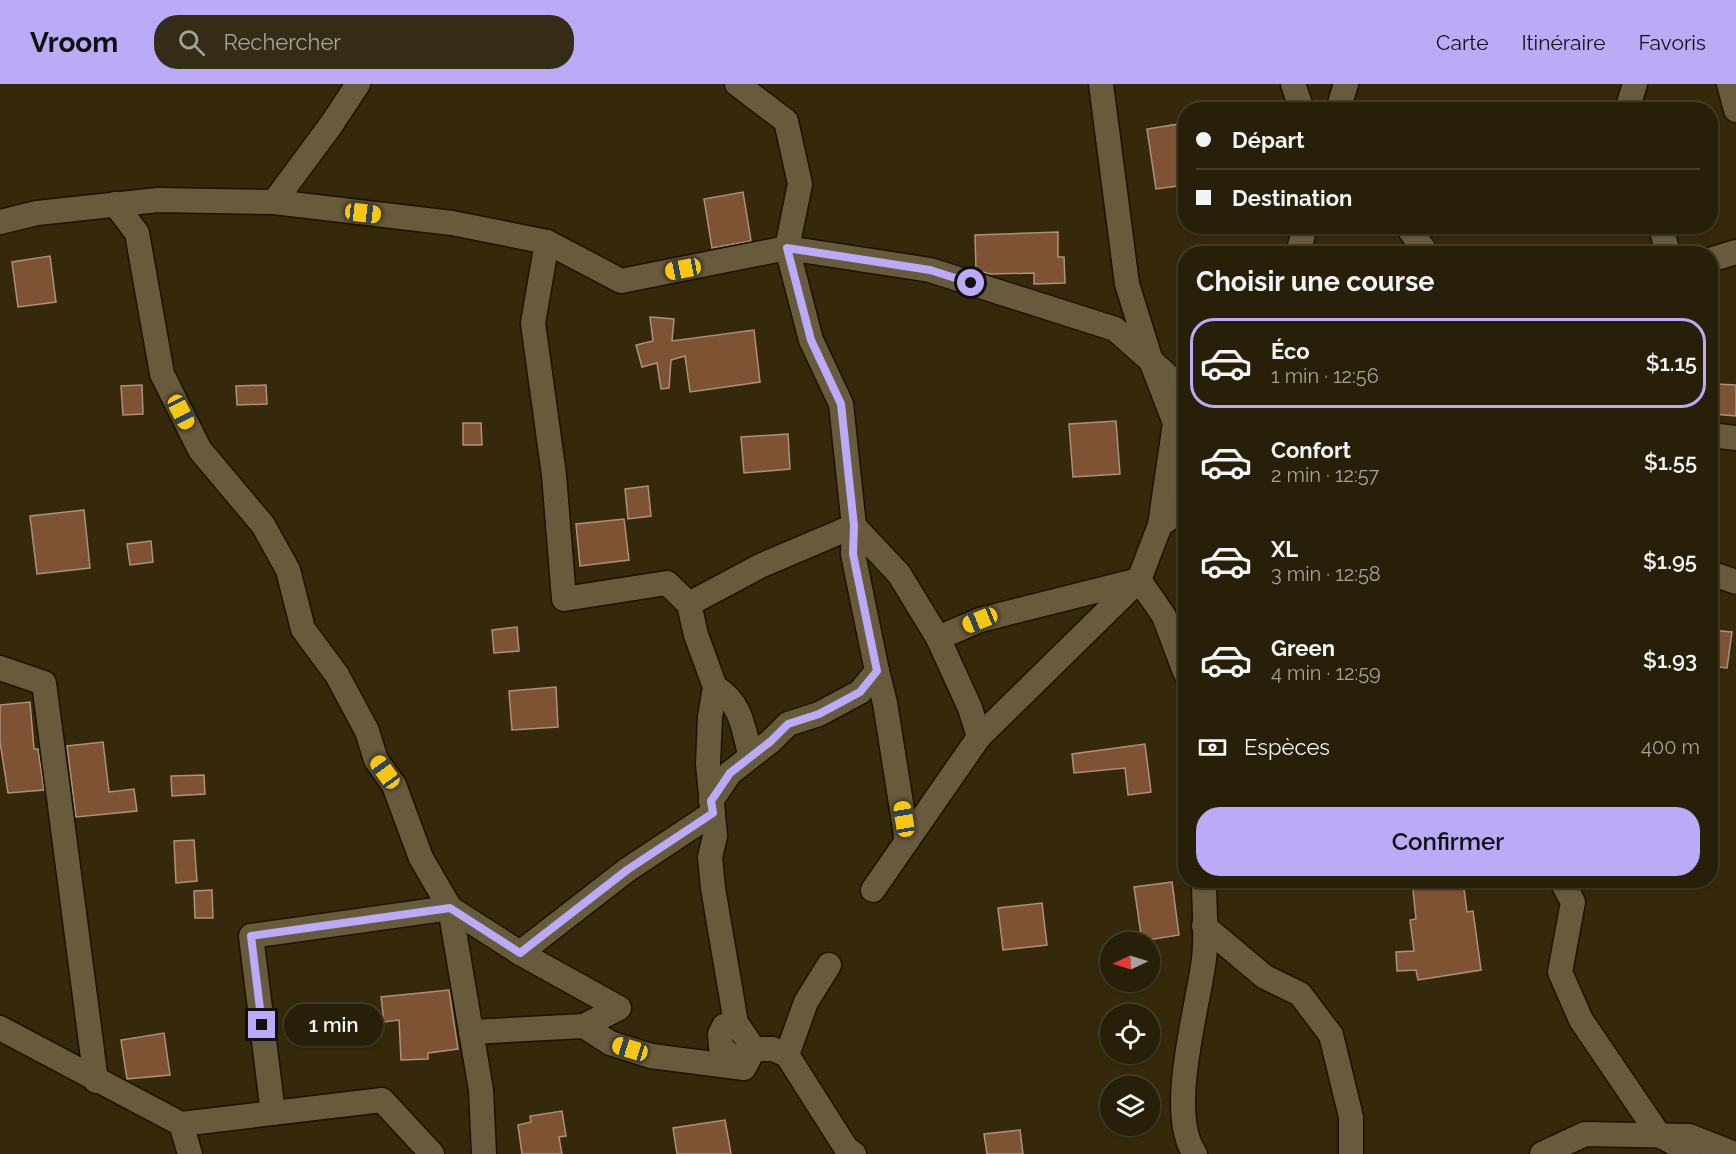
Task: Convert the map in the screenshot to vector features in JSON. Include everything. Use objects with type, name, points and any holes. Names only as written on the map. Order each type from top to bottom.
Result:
[{"type":"street","points":[[274,202],[358,84]]},
{"type":"street","points":[[737,84],[786,122],[800,184],[787,248],[811,340],[841,404],[854,526],[853,554],[885,703],[907,841]]},
{"type":"street","points":[[873,890],[979,737],[1139,580],[1160,525],[1175,423],[1151,361],[1127,284],[1101,84]]},
{"type":"street","points":[[1293,84],[1299,102]]},
{"type":"street","points":[[1340,102],[1346,84]]},
{"type":"street","points":[[1629,102],[1635,84]]},
{"type":"street","points":[[1729,84],[1736,110]]},
{"type":"street","points":[[0,222],[37,213],[158,200],[274,202],[452,223],[547,242],[621,281],[787,248],[930,270],[1115,329],[1178,385]]},
{"type":"street","points":[[116,204],[137,233],[162,374],[200,450],[263,525],[288,570],[303,629],[342,685],[366,731],[376,760],[394,785],[421,858],[450,908],[482,1090],[484,1154]]},
{"type":"street","points":[[547,242],[533,323],[554,475],[564,598],[667,584],[689,604],[696,635],[715,687],[710,717],[708,764],[715,836],[711,857],[713,888],[736,1023],[724,1026],[720,1034],[721,1047],[749,1058]]},
{"type":"street","points":[[1718,258],[1736,252]]},
{"type":"street","points":[[1718,436],[1736,438]]},
{"type":"street","points":[[1160,525],[1178,512]]},
{"type":"street","points":[[689,604],[760,566],[854,526]]},
{"type":"street","points":[[854,526],[899,574],[938,638],[970,708],[979,737]]},
{"type":"street","points":[[1718,576],[1736,582]]},
{"type":"street","points":[[938,638],[980,620],[1139,580]]},
{"type":"street","points":[[1139,580],[1164,615],[1178,653]]},
{"type":"street","points":[[0,668],[44,683],[96,1081]]},
{"type":"street","points":[[520,953],[712,807],[730,773],[750,754],[788,724],[819,714],[860,692],[877,671]]},
{"type":"street","points":[[715,687],[730,696],[741,718],[750,754]]},
{"type":"street","points":[[741,718],[783,729]]},
{"type":"street","points":[[1195,1154],[1188,1144],[1182,1090],[1204,956],[1204,888]]},
{"type":"street","points":[[1565,888],[1573,902],[1560,972],[1581,1020],[1659,1135],[1694,1154]]},
{"type":"street","points":[[273,1113],[251,936],[450,908],[520,953],[619,1008],[584,1026],[471,1032]]},
{"type":"street","points":[[1204,926],[1265,976],[1300,994],[1331,1035],[1351,1117],[1351,1154]]},
{"type":"street","points":[[787,1055],[806,1002],[829,964]]},
{"type":"street","points":[[584,1026],[610,1043],[651,1056],[749,1058],[774,1049],[787,1055],[846,1148],[854,1154]]},
{"type":"street","points":[[0,1028],[96,1081],[181,1124],[382,1100],[432,1154]]},
{"type":"street","points":[[181,1124],[190,1154]]},
{"type":"street","points":[[1542,1154],[1585,1134],[1689,1136],[1735,1154]]},
{"type":"building","points":[[1178,124],[1178,186],[1156,189],[1147,129]]},
{"type":"building","points":[[743,192],[751,241],[712,248],[704,199]]},
{"type":"building","points":[[1058,232],[1058,257],[1064,257],[1065,283],[1034,284],[1034,273],[990,274],[976,270],[975,235]]},
{"type":"building","points":[[50,256],[56,302],[18,307],[12,262]]},
{"type":"building","points":[[650,317],[674,319],[672,341],[754,330],[760,382],[690,392],[685,356],[671,360],[669,388],[661,389],[657,363],[642,367],[636,345],[653,341]]},
{"type":"building","points":[[1718,384],[1736,385],[1736,416],[1718,414]]},
{"type":"building","points":[[142,385],[143,414],[123,415],[121,386]]},
{"type":"building","points":[[266,385],[267,404],[237,405],[236,386]]},
{"type":"building","points":[[1116,421],[1120,474],[1073,477],[1069,424]]},
{"type":"building","points":[[463,423],[481,423],[482,445],[463,445]]},
{"type":"building","points":[[788,434],[790,469],[744,473],[741,437]]},
{"type":"building","points":[[648,486],[651,516],[628,519],[625,489]]},
{"type":"building","points":[[84,510],[90,568],[37,574],[30,516]]},
{"type":"building","points":[[624,519],[629,560],[580,566],[576,524]]},
{"type":"building","points":[[151,541],[153,562],[130,565],[127,544]]},
{"type":"building","points":[[517,627],[519,651],[494,653],[492,630]]},
{"type":"building","points":[[1718,631],[1732,632],[1727,668],[1718,667]]},
{"type":"building","points":[[556,687],[558,727],[512,730],[509,691]]},
{"type":"building","points":[[30,702],[34,749],[38,749],[44,790],[8,793],[0,742],[0,705]]},
{"type":"building","points":[[103,742],[109,792],[134,789],[137,811],[76,817],[67,746]]},
{"type":"building","points":[[1145,744],[1151,792],[1128,795],[1125,768],[1074,773],[1072,754]]},
{"type":"building","points":[[204,775],[205,794],[172,796],[171,776]]},
{"type":"building","points":[[194,840],[197,881],[176,883],[174,841]]},
{"type":"building","points":[[1172,882],[1179,935],[1160,938],[1160,932],[1141,932],[1134,887]]},
{"type":"building","points":[[1413,888],[1464,888],[1467,912],[1473,911],[1481,970],[1418,980],[1416,970],[1397,971],[1396,952],[1414,951],[1410,920],[1416,919]]},
{"type":"building","points":[[212,890],[213,918],[195,918],[194,891]]},
{"type":"building","points":[[1042,903],[1047,945],[1003,950],[998,908]]},
{"type":"building","points":[[449,990],[458,1049],[428,1053],[428,1059],[401,1060],[399,1020],[384,1022],[381,997]]},
{"type":"building","points":[[164,1033],[170,1075],[127,1079],[121,1040]]},
{"type":"building","points":[[562,1111],[566,1136],[559,1137],[562,1154],[522,1154],[518,1125],[531,1122],[530,1116]]},
{"type":"building","points":[[725,1120],[731,1154],[677,1154],[673,1128]]},
{"type":"building","points":[[1020,1130],[1023,1154],[987,1154],[984,1134]]},
{"type":"route","points":[[262,1025],[251,936],[450,908],[520,953],[627,870],[713,813],[711,801],[730,773],[750,754],[771,741],[788,724],[819,714],[860,692],[877,671],[853,554],[854,526],[841,404],[811,340],[787,248],[930,270],[971,283]]}]
